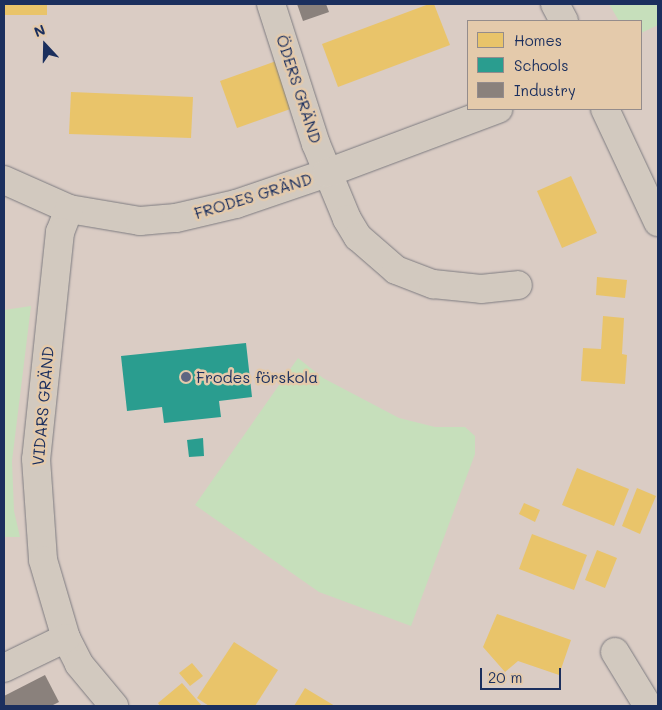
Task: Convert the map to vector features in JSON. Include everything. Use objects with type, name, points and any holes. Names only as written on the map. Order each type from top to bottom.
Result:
[{"type":"street","name":"ÖDERS GRÄND","points":[[271,4],[327,174],[358,237],[396,270],[433,284],[471,288],[518,285]]},
{"type":"street","points":[[555,4],[563,20]]},
{"type":"street","name":"FRODES GRÄND","points":[[4,180],[69,209],[140,220],[176,218],[236,204],[327,174],[495,110]]},
{"type":"street","points":[[605,110],[658,222]]},
{"type":"street","name":"VIDARS GRÄND","points":[[69,209],[60,232],[36,459],[43,560],[66,638],[79,664],[114,706]]},
{"type":"street","points":[[4,668],[66,638]]},
{"type":"street","points":[[615,652],[648,706]]},
{"type":"green space","points":[[609,4],[658,4],[658,25],[642,33],[642,20],[618,20]]},
{"type":"green space","points":[[31,306],[12,461],[14,511],[20,537],[5,537],[4,310]]},
{"type":"green space","points":[[298,358],[323,378],[399,418],[435,427],[465,427],[475,436],[475,454],[411,626],[319,592],[195,505]]},
{"type":"building: Homes","points":[[4,4],[47,4],[47,15],[4,15]]},
{"type":"building: Homes","points":[[429,4],[434,4],[450,45],[338,87],[322,44]]},
{"type":"building: Homes","points":[[279,60],[296,107],[237,128],[220,81]]},
{"type":"building: Homes","points":[[71,92],[193,97],[191,138],[69,134]]},
{"type":"building: Homes","points":[[571,176],[597,233],[562,248],[537,191]]},
{"type":"building: Homes","points":[[597,277],[627,280],[625,298],[596,295]]},
{"type":"building: Homes","points":[[603,316],[624,318],[622,354],[627,355],[625,384],[581,381],[583,348],[601,349]]},
{"type":"building: Homes","points":[[577,468],[629,489],[614,526],[562,505]]},
{"type":"building: Homes","points":[[637,488],[656,496],[640,534],[622,526]]},
{"type":"building: Homes","points":[[524,503],[540,510],[535,522],[519,514]]},
{"type":"building: Homes","points":[[532,534],[587,555],[574,590],[519,569]]},
{"type":"building: Homes","points":[[597,550],[617,558],[605,588],[585,580]]},
{"type":"building: Homes","points":[[497,614],[571,640],[559,675],[518,661],[505,672],[483,647]]},
{"type":"building: Homes","points":[[234,642],[278,670],[255,706],[209,706],[197,698]]},
{"type":"building: Homes","points":[[192,663],[203,676],[190,686],[179,673]]},
{"type":"building: Homes","points":[[182,683],[202,706],[160,706],[158,703]]},
{"type":"building: Homes","points":[[305,688],[335,706],[294,706]]},
{"type":"building: Schools","name":"Frodes förskola","points":[[246,343],[252,397],[219,401],[221,417],[164,423],[162,407],[127,411],[121,356]]},
{"type":"building: Schools","points":[[203,438],[204,456],[189,457],[187,440]]},
{"type":"building: Industry","points":[[297,4],[326,4],[329,12],[303,21]]},
{"type":"building: Industry","points":[[45,675],[59,702],[51,706],[4,706],[4,696]]},
{"type":"place","name":"Frodes förskola","points":[[186,377]]}]
